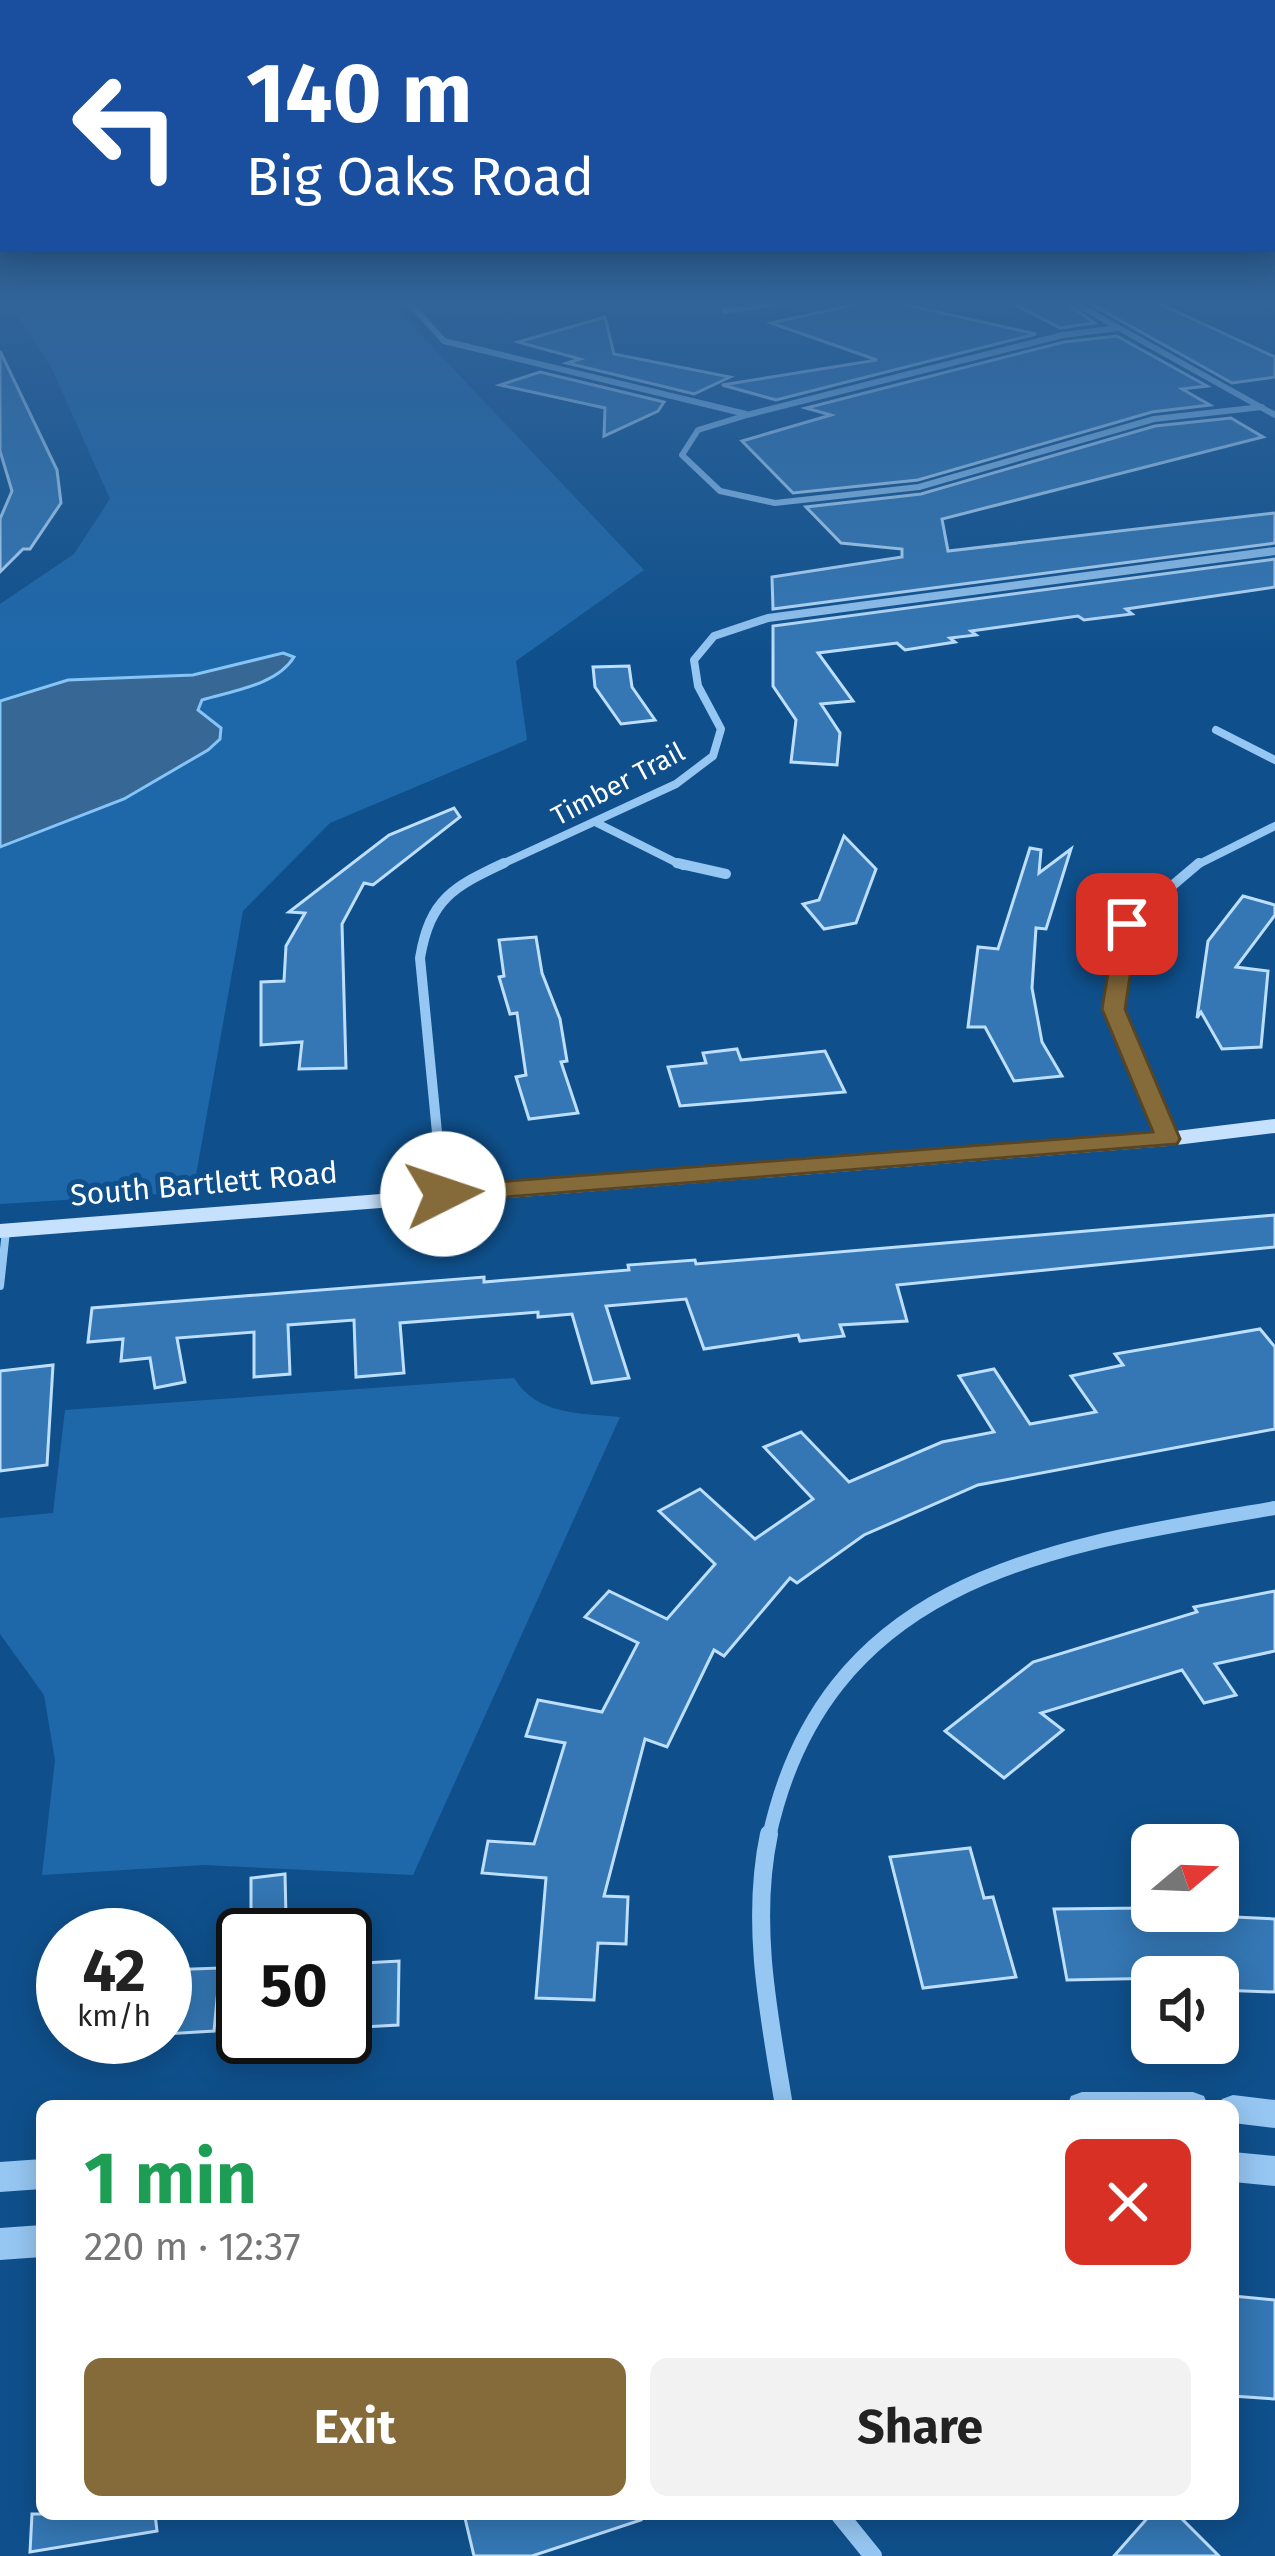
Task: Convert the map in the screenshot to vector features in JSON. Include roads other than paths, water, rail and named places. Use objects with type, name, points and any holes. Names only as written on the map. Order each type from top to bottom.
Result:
[{"type":"main road","name":"South Bartlett Road","points":[[3,1231],[1168,1139],[1275,1126]]},
{"type":"street","points":[[736,418],[698,430],[682,455],[720,490],[775,503],[919,487],[1160,418]]},
{"type":"street","name":"Timber Trail","points":[[443,1194],[420,958],[426,921],[461,883],[597,824],[676,784],[712,756],[721,728],[698,686],[694,661],[714,637],[768,618],[1275,551]]},
{"type":"street","points":[[1216,730],[1275,760]]},
{"type":"street","points":[[597,824],[685,867],[726,874]]},
{"type":"street","points":[[1168,1139],[1114,1009],[1127,924],[1206,856],[1275,826]]},
{"type":"street","points":[[783,2100],[760,1924],[764,1866],[787,1775],[809,1725],[860,1656],[944,1594],[1024,1559],[1275,1508]]},
{"type":"street","points":[[1239,2110],[1275,2114]]},
{"type":"street","points":[[1239,2168],[1275,2171]]},
{"type":"street","points":[[0,2177],[36,2174]]},
{"type":"street","points":[[0,2244],[36,2241]]},
{"type":"street","points":[[844,2520],[873,2556]]},
{"type":"lane","points":[[0,1287],[3,1231]]}]
